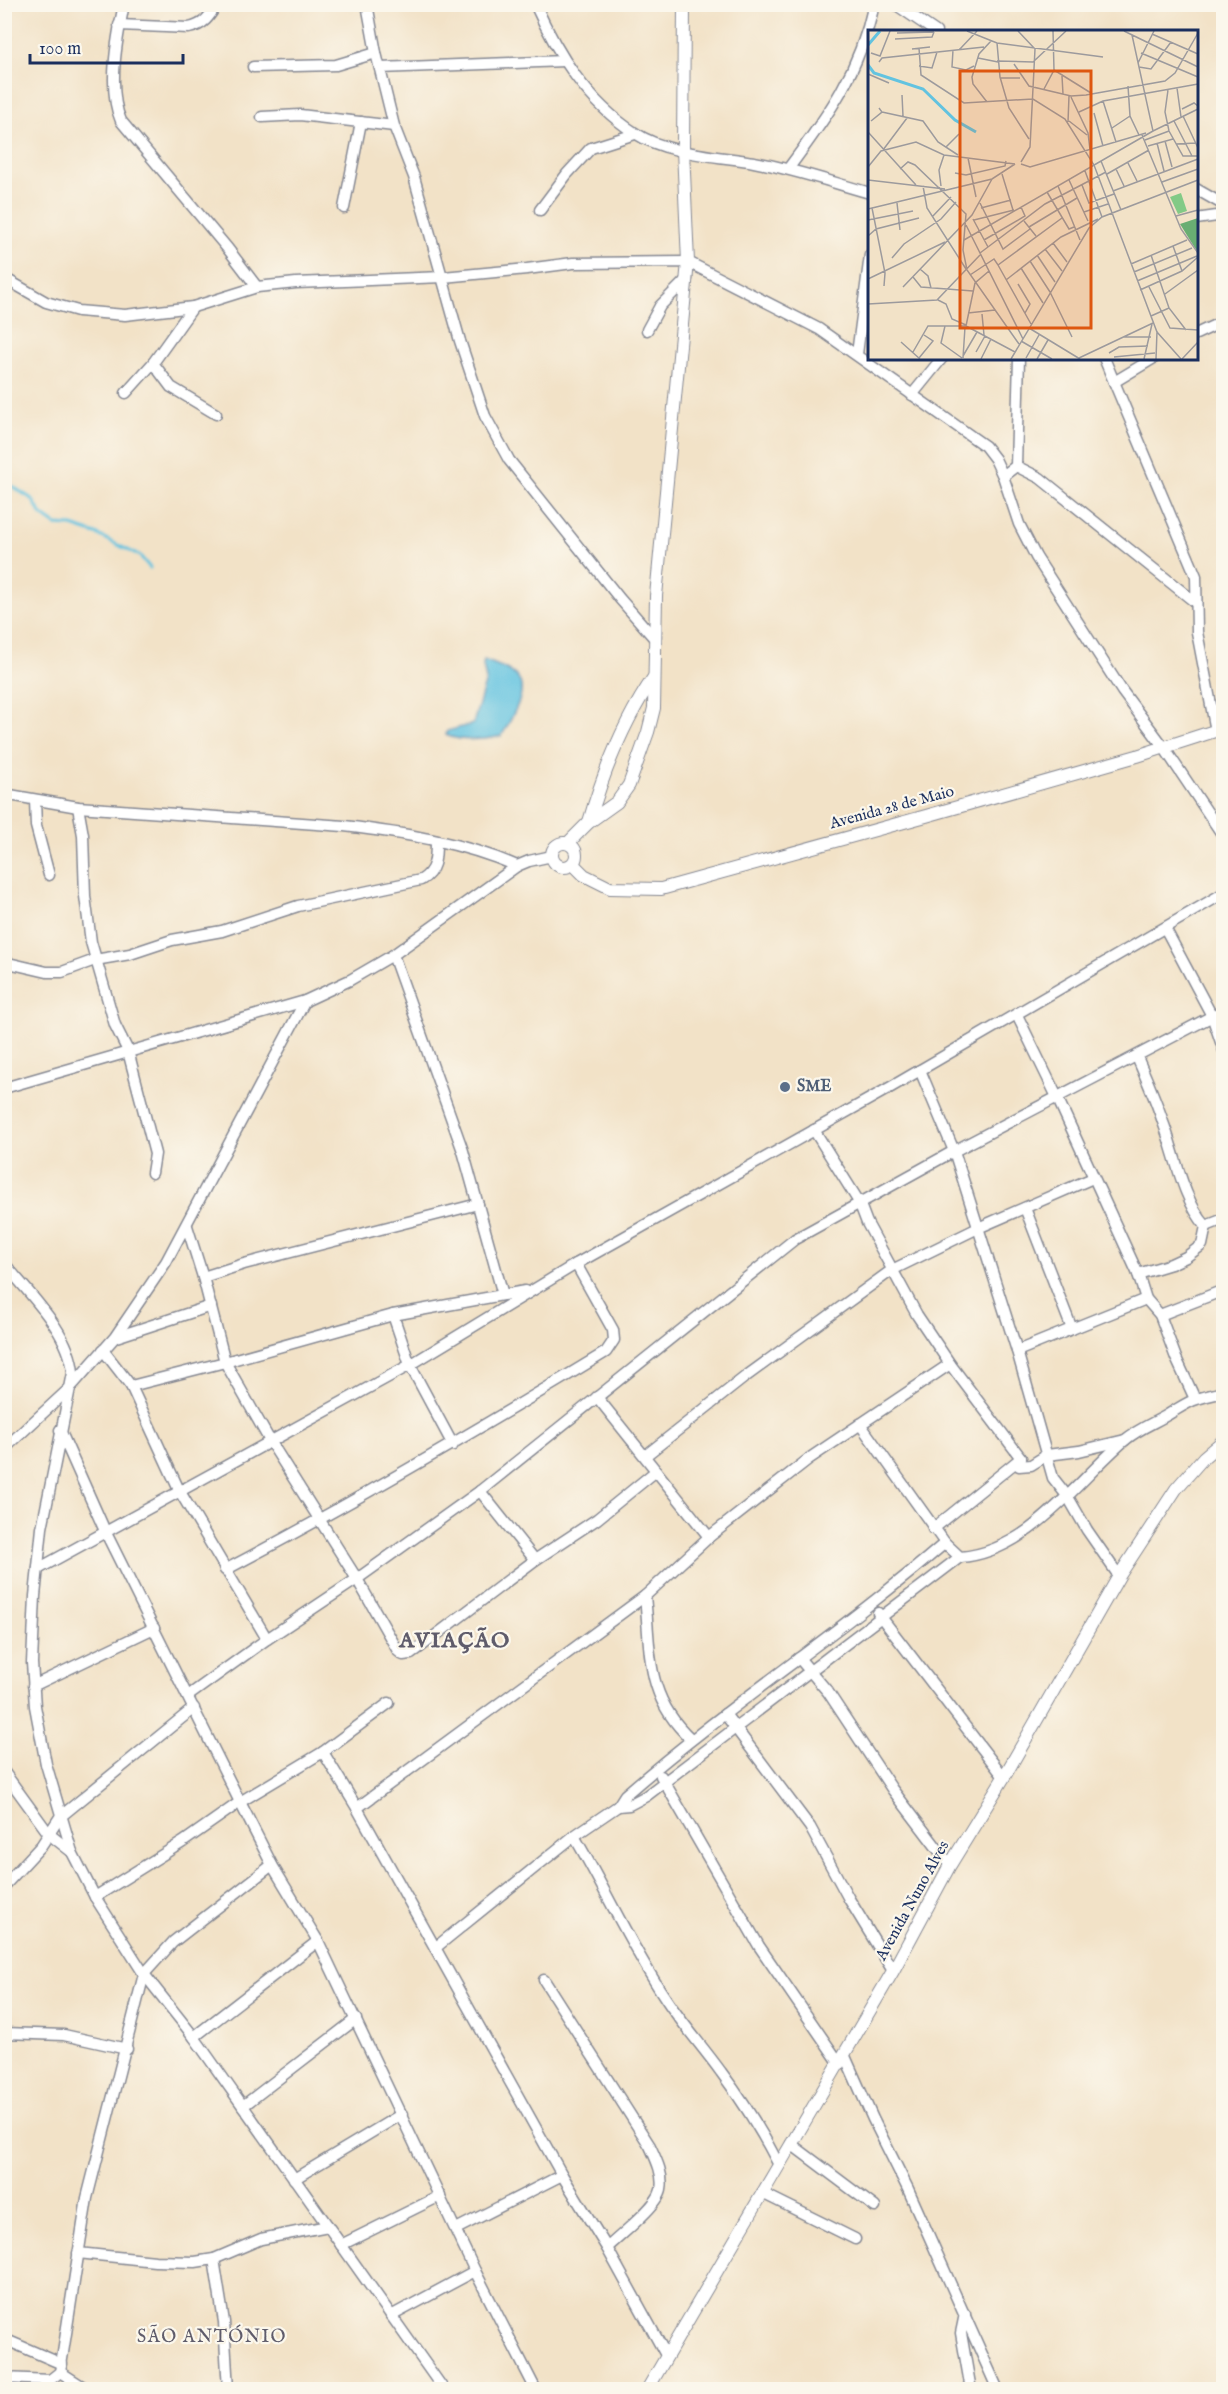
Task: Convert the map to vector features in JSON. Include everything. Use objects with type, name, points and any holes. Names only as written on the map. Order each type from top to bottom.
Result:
[{"type":"street","points":[[124,4],[114,96],[121,121],[257,287]]},
{"type":"street","points":[[120,25],[197,26],[208,20],[217,4]]},
{"type":"street","points":[[368,4],[376,53],[394,126],[414,177],[460,341],[485,416],[509,460],[620,599],[655,639]]},
{"type":"street","points":[[535,4],[564,61],[583,87],[635,134],[683,150],[788,169],[868,192]]},
{"type":"street","points":[[568,843],[573,846],[577,855],[573,864],[568,867],[557,865],[552,856],[556,845],[568,843],[589,822],[616,802],[629,785],[652,716],[664,512],[688,262],[683,150],[684,4]]},
{"type":"street","points":[[869,30],[874,4]]},
{"type":"street","points":[[895,4],[933,30]]},
{"type":"street","points":[[788,169],[829,113],[855,67],[868,33]]},
{"type":"street","points":[[253,67],[336,65],[376,53]]},
{"type":"street","points":[[380,68],[564,61]]},
{"type":"street","points":[[262,117],[300,115],[394,126]]},
{"type":"street","points":[[344,208],[360,122]]},
{"type":"street","points":[[540,210],[567,174],[591,148],[635,134]]},
{"type":"street","points":[[1198,190],[1224,205]]},
{"type":"street","points":[[1198,219],[1224,215]]},
{"type":"street","points":[[4,278],[46,302],[78,311],[125,315],[193,307],[257,287],[296,283],[443,277],[573,263],[688,262],[819,329],[984,446],[995,459],[1003,476],[1019,524],[1036,557],[1122,692],[1164,746],[1224,837]]},
{"type":"street","points":[[856,354],[868,269]]},
{"type":"street","points":[[647,330],[660,306],[687,279]]},
{"type":"street","points":[[126,393],[153,363],[193,307]]},
{"type":"street","points":[[1198,334],[1224,321]]},
{"type":"street","points":[[912,395],[940,360]]},
{"type":"street","points":[[1016,466],[1019,360]]},
{"type":"street","points":[[1105,360],[1196,576],[1195,602],[1202,658],[1220,729]]},
{"type":"street","points":[[1114,382],[1151,360]]},
{"type":"street","points":[[153,363],[171,387],[216,414]]},
{"type":"street","points":[[1003,476],[1016,466]]},
{"type":"street","points":[[1016,466],[1040,478],[1195,602]]},
{"type":"street","points":[[589,822],[608,765],[626,722],[654,677]]},
{"type":"street","name":"Avenida 28 de Maio","points":[[573,864],[584,875],[610,888],[661,889],[1137,756],[1220,729]]},
{"type":"street","points":[[5,793],[78,807],[344,826],[388,832],[466,848],[517,866]]},
{"type":"street","points":[[35,800],[36,826],[49,875]]},
{"type":"street","points":[[78,807],[83,835],[85,896],[95,960],[116,1024],[128,1051],[155,1154],[152,1173]]},
{"type":"street","points":[[4,962],[47,972],[62,972],[95,960],[130,954],[172,940],[222,931],[298,906],[421,880],[430,874],[435,864],[436,841]]},
{"type":"street","points":[[4,1088],[305,1001],[350,980],[393,955],[517,866],[552,856]]},
{"type":"street","points":[[38,1569],[410,1365],[576,1264],[1017,1015],[1224,893]]},
{"type":"street","points":[[1165,928],[1212,1016],[1224,1051]]},
{"type":"street","points":[[393,955],[463,1151],[503,1295]]},
{"type":"street","points":[[4,1449],[70,1388],[115,1337],[166,1262],[305,1001]]},
{"type":"street","points":[[188,1696],[480,1491],[795,1239],[954,1151],[1224,1010]]},
{"type":"street","points":[[1017,1015],[1138,1274],[1146,1299],[1160,1315],[1195,1399]]},
{"type":"street","points":[[1137,1057],[1163,1120],[1185,1186],[1206,1226]]},
{"type":"street","points":[[920,1070],[954,1151],[1017,1351],[1053,1478],[1068,1497],[1119,1576]]},
{"type":"street","points":[[814,1130],[859,1202],[867,1223],[917,1315],[950,1364],[1021,1458]]},
{"type":"street","points":[[645,1456],[745,1377],[892,1270],[978,1228],[1093,1178]]},
{"type":"street","points":[[203,1277],[244,1264],[478,1204]]},
{"type":"street","points":[[1024,1208],[1043,1251],[1072,1329]]},
{"type":"street","points":[[1206,1226],[1224,1219]]},
{"type":"street","points":[[187,1226],[225,1362],[270,1441],[357,1579],[398,1651],[403,1655],[407,1655],[481,1603],[535,1560],[597,1519],[656,1471]]},
{"type":"street","points":[[1138,1274],[1172,1263],[1194,1251],[1202,1245],[1206,1226]]},
{"type":"street","points":[[4,1263],[56,1328],[72,1360],[73,1373],[42,1528],[32,1663],[35,1706],[46,1764],[72,1852],[95,1897],[144,1974],[194,2037],[444,2390]]},
{"type":"street","points":[[225,1570],[320,1521],[453,1445],[606,1352],[614,1340],[613,1330],[576,1264]]},
{"type":"street","points":[[132,1386],[393,1315],[532,1290]]},
{"type":"street","points":[[1160,1315],[1224,1290]]},
{"type":"street","points":[[1017,1351],[1146,1299]]},
{"type":"street","points":[[115,1337],[211,1306]]},
{"type":"street","points":[[393,1315],[410,1365],[453,1445]]},
{"type":"street","points":[[103,1350],[132,1386],[179,1490],[267,1640]]},
{"type":"street","points":[[357,1808],[645,1596],[710,1538],[810,1458],[950,1364]]},
{"type":"street","points":[[618,1806],[629,1805],[646,1797],[960,1557],[992,1552],[1015,1538],[1068,1497],[1125,1440],[1195,1399],[1224,1392]]},
{"type":"street","points":[[597,1397],[710,1538]]},
{"type":"street","points":[[860,1424],[933,1529],[960,1557]]},
{"type":"street","points":[[60,1430],[105,1531],[272,1865],[318,1941],[475,2271],[536,2390]]},
{"type":"street","points":[[1021,1458],[1019,1466],[1024,1467],[1047,1455],[1079,1451],[1125,1440]]},
{"type":"street","name":"Avenida Nuno Alves","points":[[646,2390],[893,1971],[950,1865],[1004,1777],[1119,1576],[1176,1489],[1204,1457],[1224,1440]]},
{"type":"street","points":[[933,1529],[1021,1458]]},
{"type":"street","points":[[480,1491],[535,1560]]},
{"type":"street","points":[[435,1948],[574,1836],[618,1806],[625,1795],[691,1739],[872,1604],[945,1543]]},
{"type":"street","points":[[645,1596],[650,1653],[656,1688],[666,1710],[691,1739]]},
{"type":"street","points":[[872,1604],[1004,1777]]},
{"type":"street","points":[[33,1686],[154,1628]]},
{"type":"street","points":[[799,1658],[828,1692],[892,1789],[950,1865]]},
{"type":"street","points":[[95,1897],[183,1842],[240,1802],[323,1752],[389,1703]]},
{"type":"street","points":[[4,1886],[27,1864],[60,1817],[194,1708]]},
{"type":"street","points":[[725,1714],[810,1827],[849,1899],[893,1971]]},
{"type":"street","points":[[323,1752],[357,1808],[562,2175],[607,2248],[666,2355]]},
{"type":"street","points":[[656,1769],[666,1782],[759,1946],[841,2058],[965,2313],[998,2390]]},
{"type":"street","points":[[4,1772],[49,1834],[72,1852]]},
{"type":"street","points":[[574,1836],[602,1883],[649,1974],[736,2092],[760,2129],[779,2165]]},
{"type":"street","points":[[57,2376],[78,2253],[102,2134],[127,2049],[144,1974],[173,1942],[272,1865]]},
{"type":"street","points":[[194,2037],[318,1941]]},
{"type":"street","points":[[544,1980],[650,2146],[659,2165],[661,2192],[655,2202],[607,2248]]},
{"type":"street","points":[[243,2106],[356,2019]]},
{"type":"street","points":[[4,2033],[64,2036],[127,2049]]},
{"type":"street","points":[[294,2179],[402,2114]]},
{"type":"street","points":[[791,2144],[875,2207]]},
{"type":"street","points":[[456,2229],[562,2175]]},
{"type":"street","points":[[762,2193],[855,2239]]},
{"type":"street","points":[[342,2246],[440,2196]]},
{"type":"street","points":[[78,2253],[154,2261],[195,2262],[214,2259],[261,2239],[328,2226]]},
{"type":"street","points":[[214,2259],[224,2322],[228,2390]]},
{"type":"street","points":[[391,2316],[475,2271]]},
{"type":"street","points":[[965,2313],[961,2333],[971,2390]]},
{"type":"street","points":[[4,2339],[57,2376],[88,2390]]},
{"type":"street","points":[[4,2378],[57,2376]]},
{"type":"water","points":[[484,660],[509,671],[519,680],[521,696],[510,722],[501,736],[466,739],[446,735],[447,731],[473,724],[486,680]]},
{"type":"waterway","points":[[4,481],[32,499],[42,515],[56,525],[72,526],[96,534],[140,556],[150,568]]},
{"type":"place","name":"SME","points":[[785,1087]]},
{"type":"district","name":"AVIAÇÃO","points":[[455,1641]]},
{"type":"district","name":"SÃO ANTÓNIO","points":[[212,2337]]}]
